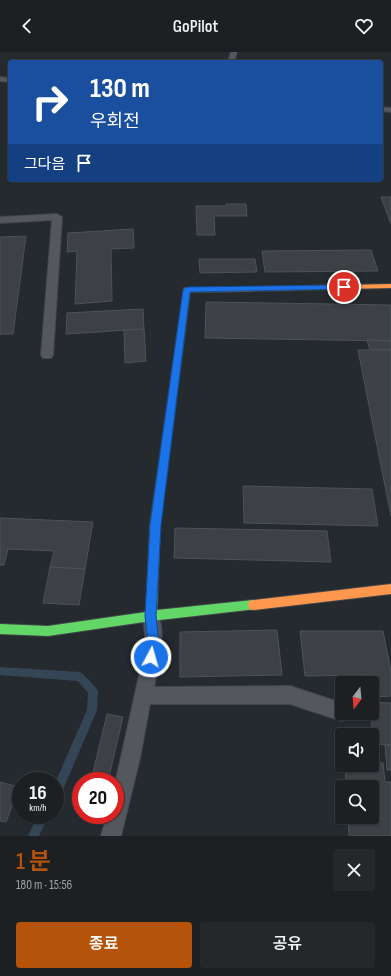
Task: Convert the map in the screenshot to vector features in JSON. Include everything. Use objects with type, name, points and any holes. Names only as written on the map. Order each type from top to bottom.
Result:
[{"type":"street","points":[[150,616],[156,525],[187,290],[391,286]]},
{"type":"street","points":[[0,629],[48,631],[150,616],[391,589]]},
{"type":"lane","points":[[0,220],[57,217],[47,355]]},
{"type":"lane","points":[[111,836],[131,758],[154,644],[150,616]]},
{"type":"lane","points":[[143,696],[290,695],[335,710]]},
{"type":"building","points":[[381,197],[391,197],[391,224]]},
{"type":"building","points":[[226,204],[246,204],[247,216],[214,216],[215,235],[197,235],[196,206],[226,206]]},
{"type":"building","points":[[133,229],[134,248],[111,249],[112,301],[75,304],[77,251],[67,252],[68,233]]},
{"type":"building","points":[[26,236],[13,334],[0,334],[0,237]]},
{"type":"building","points":[[371,250],[378,271],[265,272],[262,251]]},
{"type":"building","points":[[199,259],[255,259],[257,272],[200,273]]},
{"type":"building","points":[[206,302],[391,305],[391,341],[205,338]]},
{"type":"building","points":[[143,309],[144,329],[66,334],[67,313]]},
{"type":"building","points":[[144,329],[146,361],[125,363],[124,330]]},
{"type":"building","points":[[367,340],[391,341],[391,350],[370,350]]},
{"type":"building","points":[[358,350],[391,350],[391,516]]},
{"type":"building","points":[[243,486],[372,489],[378,526],[244,523]]},
{"type":"building","points":[[0,518],[93,522],[85,569],[50,567],[54,551],[8,549],[4,565],[0,565]]},
{"type":"building","points":[[175,528],[327,531],[331,562],[174,558]]},
{"type":"building","points":[[50,567],[85,569],[79,605],[43,603]]},
{"type":"building","points":[[277,630],[282,675],[180,677],[180,632]]},
{"type":"building","points":[[300,631],[383,631],[391,672],[391,696],[379,697],[379,676],[305,676]]},
{"type":"building","points":[[379,702],[391,703],[391,745],[379,744],[379,728],[372,728],[371,720],[379,720]]},
{"type":"building","points":[[107,714],[123,717],[110,772],[93,772]]},
{"type":"building","points":[[385,745],[391,745],[391,770],[387,770]]},
{"type":"building","points":[[379,763],[383,763],[385,782],[391,782],[391,836],[349,836],[348,824],[379,824],[379,780],[346,780],[345,772],[379,772]]},
{"type":"building","points":[[0,782],[12,785],[12,806],[6,822],[0,821]]},
{"type":"waterway","points":[[0,671],[80,677],[93,691],[92,710],[64,774]]},
{"type":"waterway","points":[[33,836],[39,824]]},
{"type":"traffic: fast","points":[[151,616],[155,525],[187,290],[209,290]]},
{"type":"traffic: fast","points":[[0,629],[48,631],[151,616],[253,605]]},
{"type":"traffic: slow","points":[[209,290],[391,286]]},
{"type":"traffic: slow","points":[[253,605],[391,589]]},
{"type":"route","points":[[151,657],[154,644],[150,616],[156,525],[187,290],[344,287]]}]
